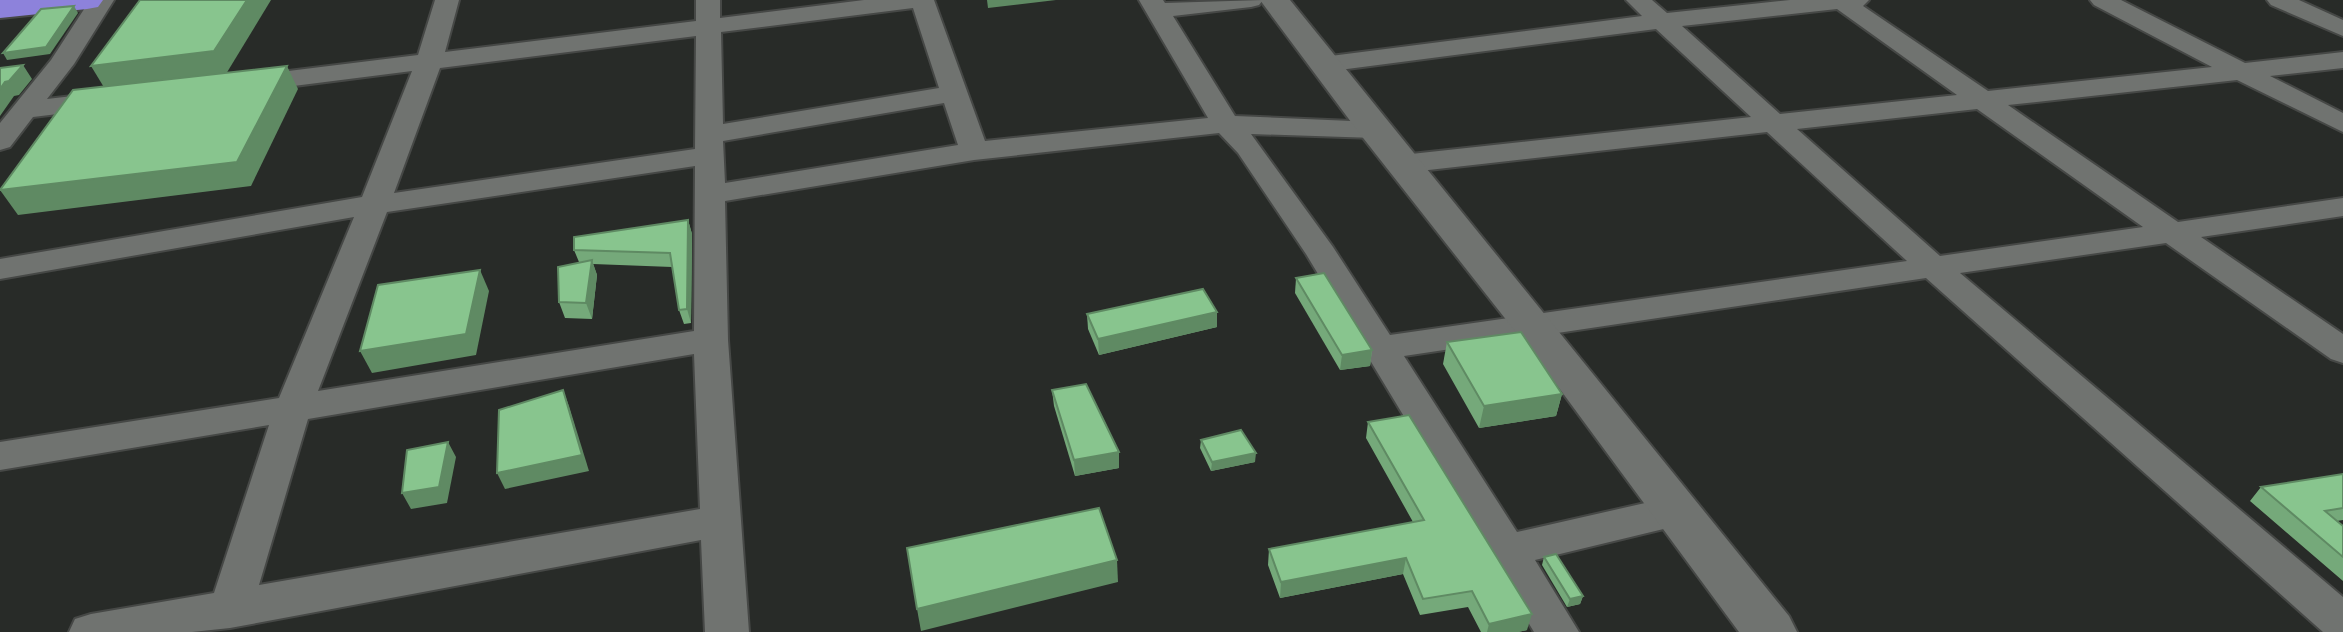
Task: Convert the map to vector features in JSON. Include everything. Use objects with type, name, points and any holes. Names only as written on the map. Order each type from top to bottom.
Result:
[{"type":"highway","points":[[0,9],[87,0]]},
{"type":"street","points":[[0,141],[61,64],[102,0]]},
{"type":"street","points":[[230,610],[292,410],[429,62],[447,0]]},
{"type":"street","points":[[226,86],[429,62],[709,14],[922,0],[974,151]]},
{"type":"street","points":[[1251,0],[1155,5],[1226,124],[1256,159],[1382,348],[1557,632]]},
{"type":"street","points":[[1275,0],[1529,325],[1563,363],[1770,632]]},
{"type":"street","points":[[2102,0],[2343,124]]},
{"type":"street","points":[[2279,0],[2343,29]]},
{"type":"street","points":[[1324,64],[1651,10],[1846,1],[1979,99],[2343,351]]},
{"type":"street","points":[[1651,10],[1933,267],[2343,623]]},
{"type":"street","points":[[709,14],[711,340],[727,632]]},
{"type":"street","points":[[1402,164],[2343,60]]},
{"type":"street","points":[[31,68],[61,64]]},
{"type":"street","points":[[0,269],[710,145],[954,93]]},
{"type":"street","points":[[24,110],[133,97]]},
{"type":"street","points":[[711,194],[974,151],[1226,124],[1375,130]]},
{"type":"street","points":[[1382,348],[2343,207]]},
{"type":"street","points":[[0,456],[711,340]]},
{"type":"street","points":[[1507,551],[1676,511]]},
{"type":"street","points":[[91,632],[723,521]]},
{"type":"building","points":[[140,0],[247,0],[214,51],[91,66]]},
{"type":"building","points":[[74,6],[46,47],[3,53],[41,9]]},
{"type":"building","points":[[23,65],[5,82],[0,89],[0,68]]},
{"type":"building","points":[[287,66],[237,162],[0,190],[73,90]]},
{"type":"building","points":[[688,220],[687,309],[679,310],[670,253],[574,250],[574,237]]},
{"type":"building","points":[[592,260],[586,303],[559,302],[558,267]]},
{"type":"building","points":[[480,270],[466,334],[360,351],[378,285]]},
{"type":"building","points":[[1324,273],[1372,350],[1342,355],[1296,278]]},
{"type":"building","points":[[1203,289],[1217,312],[1098,339],[1087,314]]},
{"type":"building","points":[[1521,332],[1562,394],[1484,406],[1447,342]]},
{"type":"building","points":[[1086,384],[1119,452],[1074,460],[1052,390]]},
{"type":"building","points":[[563,390],[582,455],[497,473],[499,410]]},
{"type":"building","points":[[1409,415],[1532,614],[1489,624],[1472,591],[1423,599],[1406,558],[1281,582],[1269,549],[1424,520],[1368,422]]},
{"type":"building","points":[[1241,430],[1256,453],[1212,462],[1201,440]]},
{"type":"building","points":[[448,442],[439,487],[402,493],[407,450]]},
{"type":"building","points":[[2343,474],[2343,508],[2325,511],[2343,526],[2343,557],[2261,487]]},
{"type":"building","points":[[1099,508],[1117,560],[917,609],[907,548]]},
{"type":"building","points":[[1556,554],[1583,596],[1570,599],[1544,557]]}]
